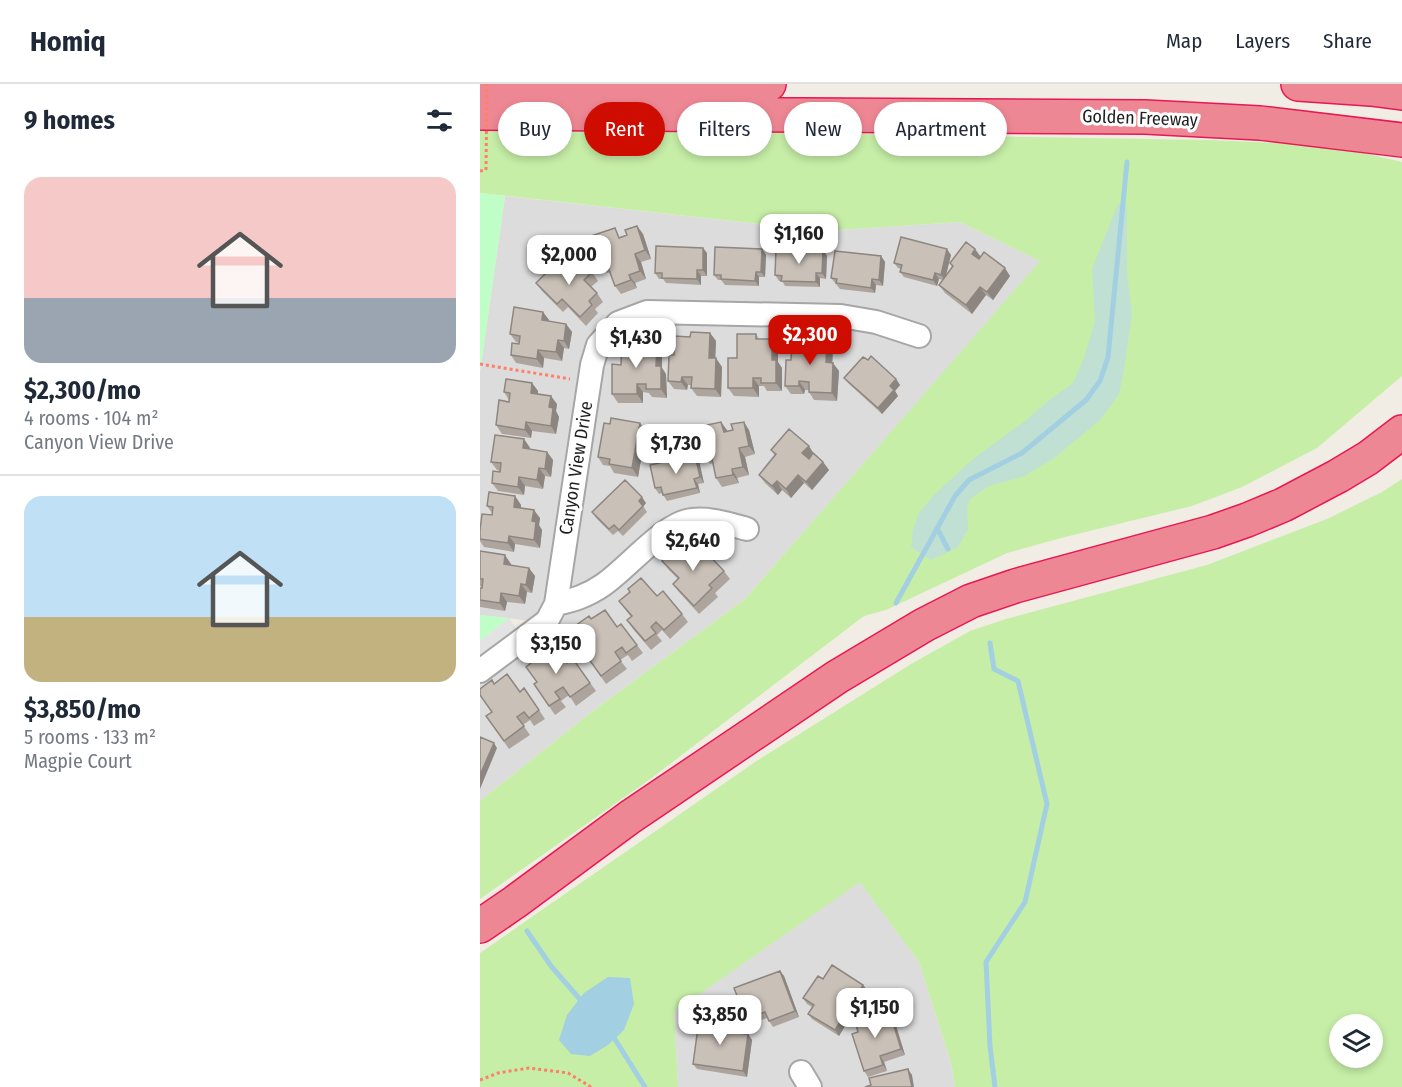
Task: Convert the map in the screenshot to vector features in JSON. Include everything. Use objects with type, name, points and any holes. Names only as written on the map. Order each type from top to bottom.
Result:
[{"type":"highway","points":[[480,86],[616,87],[769,84]]},
{"type":"highway","points":[[1298,84],[1402,93]]},
{"type":"highway","name":"Golden Freeway","points":[[480,113],[1145,117],[1260,123],[1402,140]]},
{"type":"highway","points":[[1329,130],[1402,151]]},
{"type":"highway","points":[[480,926],[630,816],[837,677],[924,625],[971,601],[1015,586],[1203,535],[1247,520],[1283,505],[1338,476],[1368,458],[1402,432]]},
{"type":"street","name":"Canyon View Drive","points":[[556,604],[592,365],[598,345],[618,323],[647,312],[841,316],[876,322],[919,336]]},
{"type":"street","points":[[480,671],[547,621],[556,604],[578,599],[603,585],[673,526],[690,520],[713,520],[747,529]]},
{"type":"path","points":[[480,171],[486,170],[487,84]]},
{"type":"path","points":[[480,364],[589,382]]},
{"type":"path","points":[[480,1080],[498,1073],[529,1068],[568,1073],[591,1087]]},
{"type":"shaded area","points":[[505,196],[823,231],[960,222],[1041,261],[745,599],[589,714],[480,801],[480,684],[543,638],[530,621],[480,615],[480,372]]},
{"type":"shaded area","points":[[509,618],[518,631],[480,659],[480,641]]},
{"type":"shaded area","points":[[860,881],[919,962],[951,1063],[955,1087],[678,1087],[674,1012]]},
{"type":"green space","points":[[480,131],[498,131],[498,156],[572,156],[572,131],[584,131],[584,156],[665,156],[665,132],[677,132],[677,156],[772,156],[772,132],[784,133],[784,156],[862,156],[862,134],[874,134],[874,156],[1007,156],[1007,137],[1208,140],[1277,143],[1351,150],[1402,162],[1402,376],[1317,448],[1242,487],[1192,506],[1007,553],[886,610],[864,616],[653,777],[480,899],[480,801],[589,714],[745,599],[1040,261],[960,222],[823,231],[480,193]]},
{"type":"green space","points":[[480,193],[505,196],[480,372]]},
{"type":"green space","points":[[1118,204],[1127,204],[1127,273],[1132,314],[1119,394],[1100,420],[1053,459],[1022,477],[989,486],[970,499],[967,507],[968,529],[958,547],[931,560],[911,547],[913,529],[919,513],[934,495],[973,459],[1073,383],[1084,358],[1095,321],[1092,269]]},
{"type":"green space","points":[[1402,479],[1402,1087],[955,1087],[951,1063],[919,962],[860,882],[674,1012],[678,1087],[480,1087],[480,953],[755,762],[911,664],[970,631],[1006,619],[1207,565],[1327,519],[1382,492]]},
{"type":"green space","points":[[480,615],[509,618],[480,641]]},
{"type":"water","points":[[608,977],[630,978],[634,1004],[624,1030],[608,1045],[590,1056],[571,1054],[559,1040],[567,1015],[584,993]]},
{"type":"building","points":[[637,226],[645,250],[635,254],[640,271],[629,275],[631,280],[615,286],[606,262],[601,264],[591,236],[615,228],[619,238],[627,235],[625,230]]},
{"type":"building","points":[[901,237],[947,249],[941,275],[935,273],[933,280],[900,272],[902,265],[894,263]]},
{"type":"building","points":[[966,242],[975,249],[972,254],[979,259],[984,252],[1005,268],[987,292],[980,287],[966,305],[939,285],[953,266],[950,263]]},
{"type":"building","points":[[656,246],[703,248],[703,270],[697,270],[697,279],[662,278],[662,273],[655,273]]},
{"type":"building","points":[[715,247],[762,249],[761,272],[756,272],[755,281],[721,279],[721,275],[714,275]]},
{"type":"building","points":[[776,249],[823,250],[822,273],[816,273],[816,282],[781,281],[782,276],[775,275]]},
{"type":"building","points":[[835,251],[881,256],[879,280],[872,279],[871,288],[836,283],[837,279],[831,278]]},
{"type":"building","points":[[573,254],[592,272],[584,280],[597,293],[589,301],[592,305],[580,317],[562,299],[557,304],[536,283],[554,265],[563,273],[569,267],[565,262]]},
{"type":"building","points":[[514,307],[543,312],[542,320],[566,324],[564,341],[558,340],[556,352],[538,350],[537,359],[511,355],[512,343],[519,344],[520,336],[510,334]]},
{"type":"building","points":[[691,332],[710,333],[709,358],[716,358],[715,389],[691,388],[692,377],[682,377],[681,382],[668,381],[669,355],[674,355],[675,336],[690,337]]},
{"type":"building","points":[[737,334],[756,334],[756,339],[772,339],[772,360],[776,360],[776,383],[761,383],[761,378],[753,378],[753,388],[728,388],[728,358],[737,358]]},
{"type":"building","points":[[807,337],[827,338],[826,362],[833,363],[832,393],[809,392],[809,382],[799,381],[799,386],[785,386],[786,360],[791,360],[792,341],[807,341]]},
{"type":"building","points":[[622,340],[640,340],[640,345],[657,345],[656,366],[661,366],[661,389],[646,389],[646,384],[637,384],[637,394],[612,394],[612,364],[621,365]]},
{"type":"building","points":[[871,356],[896,379],[890,386],[894,390],[878,408],[844,378],[863,357],[868,360]]},
{"type":"building","points":[[506,379],[532,383],[531,393],[551,396],[549,407],[553,408],[551,426],[526,422],[525,430],[496,425],[499,400],[509,402],[510,393],[504,392]]},
{"type":"building","points":[[611,418],[640,423],[632,468],[609,464],[610,459],[598,457],[604,423],[610,424]]},
{"type":"building","points":[[721,422],[724,432],[733,430],[731,424],[744,422],[749,446],[739,448],[743,467],[732,469],[733,475],[716,478],[711,454],[704,455],[697,427]]},
{"type":"building","points":[[789,429],[809,446],[802,453],[809,459],[813,453],[823,462],[806,482],[798,475],[786,489],[777,481],[772,486],[759,475],[776,454],[771,450]]},
{"type":"building","points":[[495,435],[524,439],[523,448],[547,452],[545,469],[539,468],[537,480],[519,477],[518,487],[492,483],[493,471],[500,472],[501,463],[491,462]]},
{"type":"building","points":[[695,455],[700,477],[694,479],[697,488],[663,495],[661,487],[655,488],[650,465]]},
{"type":"building","points":[[625,480],[642,497],[639,501],[643,506],[619,530],[614,525],[609,529],[592,512]]},
{"type":"building","points":[[489,492],[515,496],[514,507],[534,510],[532,521],[536,522],[534,540],[509,536],[508,543],[480,539],[482,514],[492,515],[493,507],[487,506]]},
{"type":"building","points":[[688,540],[701,554],[705,551],[724,571],[709,585],[712,588],[694,606],[673,584],[679,578],[662,561]]},
{"type":"building","points":[[480,551],[505,555],[504,564],[529,568],[526,585],[521,584],[519,596],[501,593],[500,603],[480,600],[483,579],[480,579]]},
{"type":"building","points":[[641,578],[657,596],[663,591],[682,614],[664,630],[656,622],[651,627],[656,633],[645,641],[627,620],[632,616],[619,601]]},
{"type":"building","points":[[605,610],[617,627],[621,624],[637,645],[626,653],[622,647],[615,652],[621,661],[601,676],[583,651],[589,647],[575,626],[589,616],[591,619]]},
{"type":"building","points":[[552,642],[567,663],[573,659],[590,683],[570,697],[563,687],[555,692],[560,699],[549,706],[534,684],[537,682],[526,667]]},
{"type":"building","points":[[507,674],[520,692],[524,688],[539,710],[529,718],[524,712],[517,717],[524,726],[504,741],[486,716],[492,712],[480,695],[480,689],[492,680],[494,684]]},
{"type":"building","points":[[480,737],[494,743],[480,775]]},
{"type":"building","points":[[832,965],[863,985],[835,1030],[808,1014],[814,1005],[803,998],[818,976],[823,979]]},
{"type":"building","points":[[780,971],[795,1011],[769,1021],[765,1012],[746,1019],[734,988]]},
{"type":"building","points":[[889,1010],[901,1049],[880,1056],[883,1065],[864,1071],[852,1034],[858,1032],[855,1021]]},
{"type":"building","points":[[699,1020],[738,1026],[737,1033],[748,1034],[743,1071],[693,1064]]},
{"type":"building","points":[[908,1069],[912,1087],[865,1087],[871,1085],[869,1078]]},
{"type":"waterway","points":[[896,603],[955,496],[969,480],[1022,453],[1086,400],[1100,381],[1108,357],[1127,162]]},
{"type":"waterway","points":[[937,528],[948,549]]},
{"type":"waterway","points":[[990,643],[994,669],[1018,681],[1047,804],[1025,902],[986,962],[990,1046],[995,1087]]},
{"type":"waterway","points":[[527,931],[551,966],[584,1004]]},
{"type":"waterway","points":[[611,1033],[645,1087]]}]
